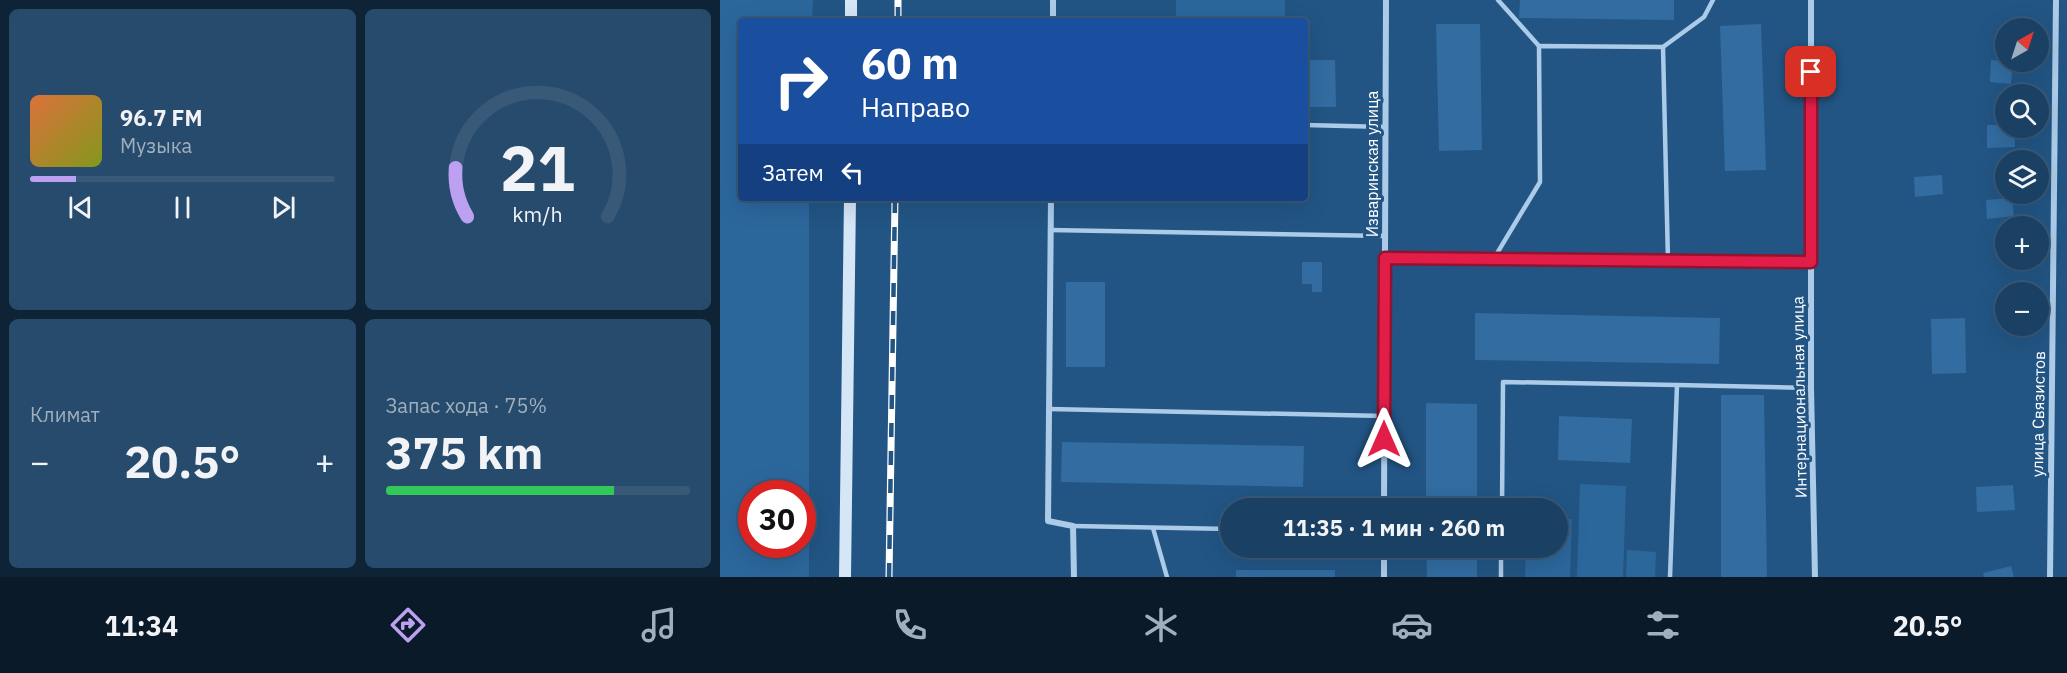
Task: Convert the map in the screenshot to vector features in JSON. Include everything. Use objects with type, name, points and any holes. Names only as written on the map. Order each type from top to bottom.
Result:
[{"type":"street","points":[[851,0],[851,18]]},
{"type":"street","points":[[1053,0],[1053,18]]},
{"type":"street","name":"Изваринская улица","points":[[1384,498],[1386,0]]},
{"type":"street","name":"Интернациональная улица","points":[[1811,0],[1810,388],[1815,577]]},
{"type":"street","name":"улица Связистов","points":[[2050,577],[2056,0]]},
{"type":"street","points":[[845,577],[850,201]]},
{"type":"street","points":[[1051,201],[1048,521],[1073,526],[1074,577]]},
{"type":"street","points":[[1384,558],[1384,577]]},
{"type":"lane","points":[[1493,260],[1540,182],[1539,46],[1498,0]]},
{"type":"lane","points":[[1539,46],[1664,47],[1704,17],[1713,0]]},
{"type":"lane","points":[[1664,47],[1668,261]]},
{"type":"lane","points":[[1308,125],[1386,127]]},
{"type":"lane","points":[[1050,230],[1385,236]]},
{"type":"lane","points":[[1385,258],[1811,262]]},
{"type":"lane","points":[[1502,498],[1503,382],[1810,388]]},
{"type":"lane","points":[[1670,577],[1677,386]]},
{"type":"lane","points":[[1049,409],[1384,416]]},
{"type":"lane","points":[[1073,526],[1220,529]]},
{"type":"lane","points":[[1153,528],[1167,577]]},
{"type":"lane","points":[[1501,558],[1501,577]]},
{"type":"shaded area","points":[[720,0],[813,0],[812,18],[738,18],[738,201],[809,201],[809,480],[738,480],[738,558],[809,558],[809,577],[720,577]]},
{"type":"shaded area","points":[[1176,0],[1285,0],[1285,18],[1176,18]]},
{"type":"shaded area","points":[[1580,484],[1626,486],[1623,577],[1577,577]]},
{"type":"shaded area","points":[[1568,519],[1572,519],[1570,577],[1525,577],[1526,558],[1568,558]]},
{"type":"shaded area","points":[[1627,550],[1656,552],[1655,577],[1626,577]]},
{"type":"building","points":[[1520,0],[1674,0],[1674,20],[1519,18]]},
{"type":"building","points":[[1436,24],[1480,24],[1482,150],[1439,151]]},
{"type":"building","points":[[1761,24],[1766,170],[1725,171],[1720,26]]},
{"type":"building","points":[[1308,60],[1335,60],[1336,107],[1308,107]]},
{"type":"building","points":[[1991,60],[1995,60],[1995,72],[2012,72],[2011,84],[1990,82]]},
{"type":"building","points":[[1987,125],[1995,125],[1995,138],[2015,138],[2015,147],[1987,148]]},
{"type":"building","points":[[1942,175],[1943,194],[1915,197],[1914,177]]},
{"type":"building","points":[[1995,199],[1995,204],[2013,204],[2014,216],[1995,216],[1995,218],[1987,219],[1986,200]]},
{"type":"building","points":[[1302,262],[1322,262],[1322,292],[1312,292],[1312,284],[1302,284]]},
{"type":"building","points":[[1066,282],[1105,282],[1105,367],[1066,367]]},
{"type":"building","points":[[1475,313],[1720,318],[1719,364],[1475,360]]},
{"type":"building","points":[[1965,318],[1966,373],[1932,374],[1931,319]]},
{"type":"building","points":[[1721,395],[1764,395],[1767,577],[1721,577]]},
{"type":"building","points":[[1426,403],[1477,404],[1477,498],[1426,498]]},
{"type":"building","points":[[1559,416],[1632,419],[1630,463],[1558,460]]},
{"type":"building","points":[[1062,442],[1304,446],[1303,487],[1061,482]]},
{"type":"building","points":[[2013,485],[2015,510],[1977,512],[1976,487]]},
{"type":"building","points":[[1426,558],[1477,558],[1477,577],[1427,577]]},
{"type":"building","points":[[2011,566],[2014,577],[1984,577],[1983,573]]},
{"type":"building","points":[[1236,570],[1335,570],[1335,577],[1236,577]]},
{"type":"railway","points":[[898,0],[898,18]]},
{"type":"railway","points":[[889,577],[895,201]]},
{"type":"route","points":[[1384,439],[1385,258],[1811,262],[1811,72]]}]
